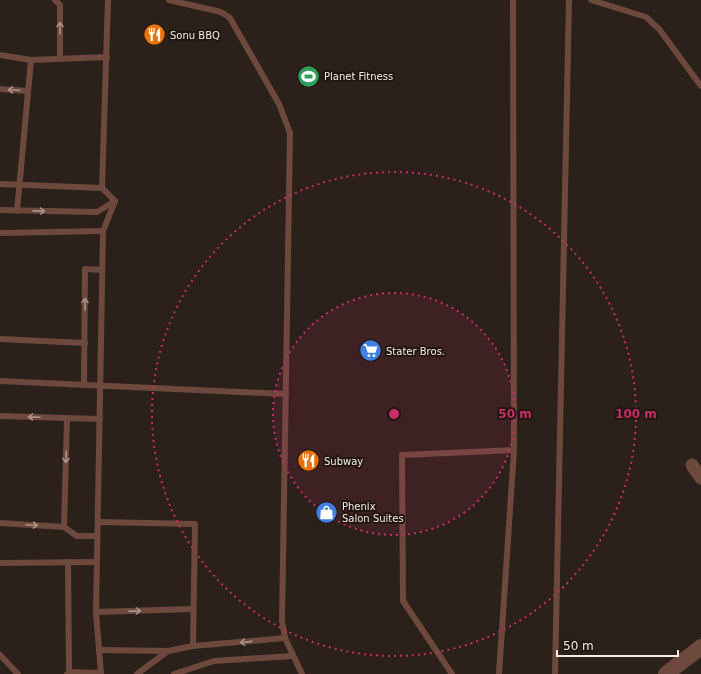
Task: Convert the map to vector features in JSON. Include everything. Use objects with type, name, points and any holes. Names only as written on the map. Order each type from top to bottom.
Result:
[{"type":"street","points":[[692,465],[701,478]]},
{"type":"street","points":[[666,674],[701,647]]},
{"type":"lane","points":[[55,0],[60,5],[60,59]]},
{"type":"lane","points":[[102,188],[108,0]]},
{"type":"lane","points":[[169,0],[184,2],[221,12],[230,18],[279,104],[290,133],[282,613],[285,638],[302,674]]},
{"type":"lane","points":[[499,674],[514,450],[513,0]]},
{"type":"lane","points":[[555,674],[569,0]]},
{"type":"lane","points":[[591,0],[646,17],[660,29],[701,86]]},
{"type":"lane","points":[[0,55],[31,60],[107,57]]},
{"type":"lane","points":[[17,211],[31,60]]},
{"type":"lane","points":[[0,90],[28,91]]},
{"type":"lane","points":[[0,184],[102,188],[115,201]]},
{"type":"lane","points":[[0,210],[97,212],[115,201]]},
{"type":"lane","points":[[68,562],[68,673],[100,674],[96,612],[103,231],[115,201]]},
{"type":"lane","points":[[0,233],[103,231]]},
{"type":"lane","points":[[84,385],[85,269],[102,270]]},
{"type":"lane","points":[[0,339],[85,343]]},
{"type":"lane","points":[[0,381],[286,394]]},
{"type":"lane","points":[[0,416],[100,419]]},
{"type":"lane","points":[[64,527],[67,418]]},
{"type":"lane","points":[[452,674],[403,601],[402,455],[514,450]]},
{"type":"lane","points":[[98,522],[195,524],[193,646]]},
{"type":"lane","points":[[0,524],[64,527],[77,536],[97,536]]},
{"type":"lane","points":[[0,563],[97,562]]},
{"type":"lane","points":[[96,612],[193,609]]},
{"type":"lane","points":[[99,650],[168,651],[193,646],[285,638]]},
{"type":"lane","points":[[137,674],[168,651]]},
{"type":"lane","points":[[0,655],[18,674]]},
{"type":"lane","points":[[174,674],[214,661],[293,656]]},
{"type":"place","name":"Sonu BBQ","points":[[155,35]]},
{"type":"place","name":"Planet Fitness","points":[[308,76]]},
{"type":"place","name":"Stater Bros.","points":[[370,351]]},
{"type":"place","name":"Subway","points":[[308,461]]},
{"type":"place","name":"Phenix Salon Suites","points":[[327,512]]}]
